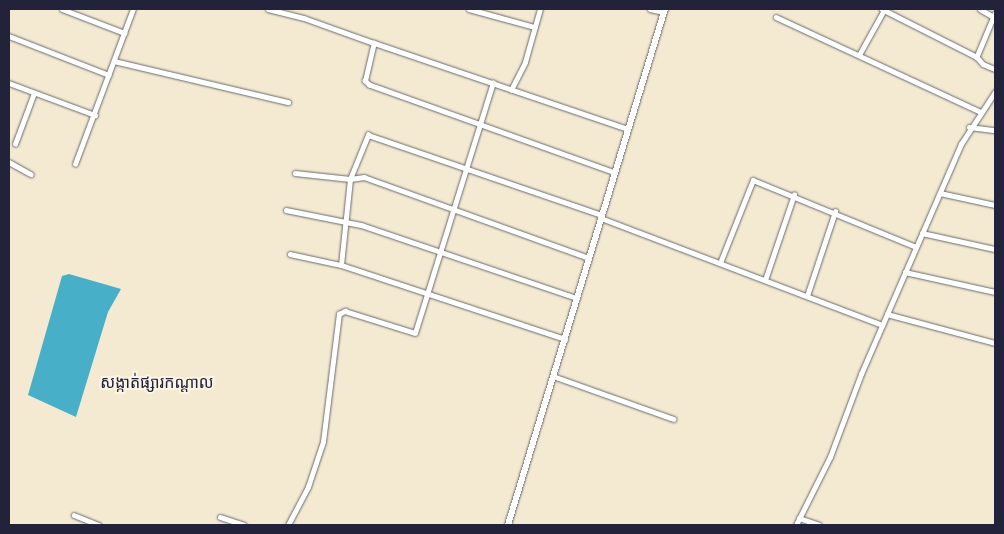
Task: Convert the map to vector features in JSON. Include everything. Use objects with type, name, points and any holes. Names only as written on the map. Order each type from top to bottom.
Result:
[{"type":"street","points":[[62,9],[125,33]]},
{"type":"street","points":[[75,164],[133,9]]},
{"type":"street","points":[[268,9],[304,18],[628,130]]},
{"type":"street","points":[[469,9],[535,27]]},
{"type":"street","points":[[511,90],[525,62],[540,9]]},
{"type":"street","points":[[508,525],[664,11],[650,9]]},
{"type":"street","points":[[859,55],[883,9],[977,57],[983,64],[995,69]]},
{"type":"street","points":[[977,57],[995,16],[980,9]]},
{"type":"street","points":[[776,17],[981,112]]},
{"type":"street","points":[[988,31],[995,32]]},
{"type":"street","points":[[9,36],[109,76]]},
{"type":"street","points":[[374,43],[365,81],[369,85],[615,173]]},
{"type":"street","points":[[114,61],[288,102]]},
{"type":"street","points":[[9,83],[95,114]]},
{"type":"street","points":[[288,525],[308,487],[323,442],[339,314],[345,311],[412,335],[427,294],[493,83]]},
{"type":"street","points":[[15,144],[34,92]]},
{"type":"street","points":[[796,525],[830,457],[882,325],[969,127],[993,98],[995,92]]},
{"type":"street","points":[[969,127],[995,130]]},
{"type":"street","points":[[341,265],[350,179],[368,135],[602,216],[882,325]]},
{"type":"street","points":[[9,162],[31,174]]},
{"type":"street","points":[[295,173],[350,179],[364,177],[589,258]]},
{"type":"street","points":[[720,263],[753,180],[835,212],[916,247]]},
{"type":"street","points":[[940,193],[995,205]]},
{"type":"street","points":[[764,280],[794,196]]},
{"type":"street","points":[[286,210],[346,220],[577,298]]},
{"type":"street","points":[[807,296],[835,212]]},
{"type":"street","points":[[922,233],[995,249]]},
{"type":"street","points":[[290,254],[341,265],[565,340]]},
{"type":"street","points":[[905,272],[995,292]]},
{"type":"street","points":[[887,314],[995,343]]},
{"type":"street","points":[[553,376],[674,419]]},
{"type":"street","points":[[74,515],[99,525]]},
{"type":"street","points":[[220,517],[244,525]]},
{"type":"street","points":[[799,518],[819,525]]},
{"type":"water","points":[[69,274],[121,289],[108,312],[76,417],[28,395],[62,276]]},
{"type":"district","name":"សង្កាត់ផ្សារកណ្ដាល","points":[[157,382]]}]
